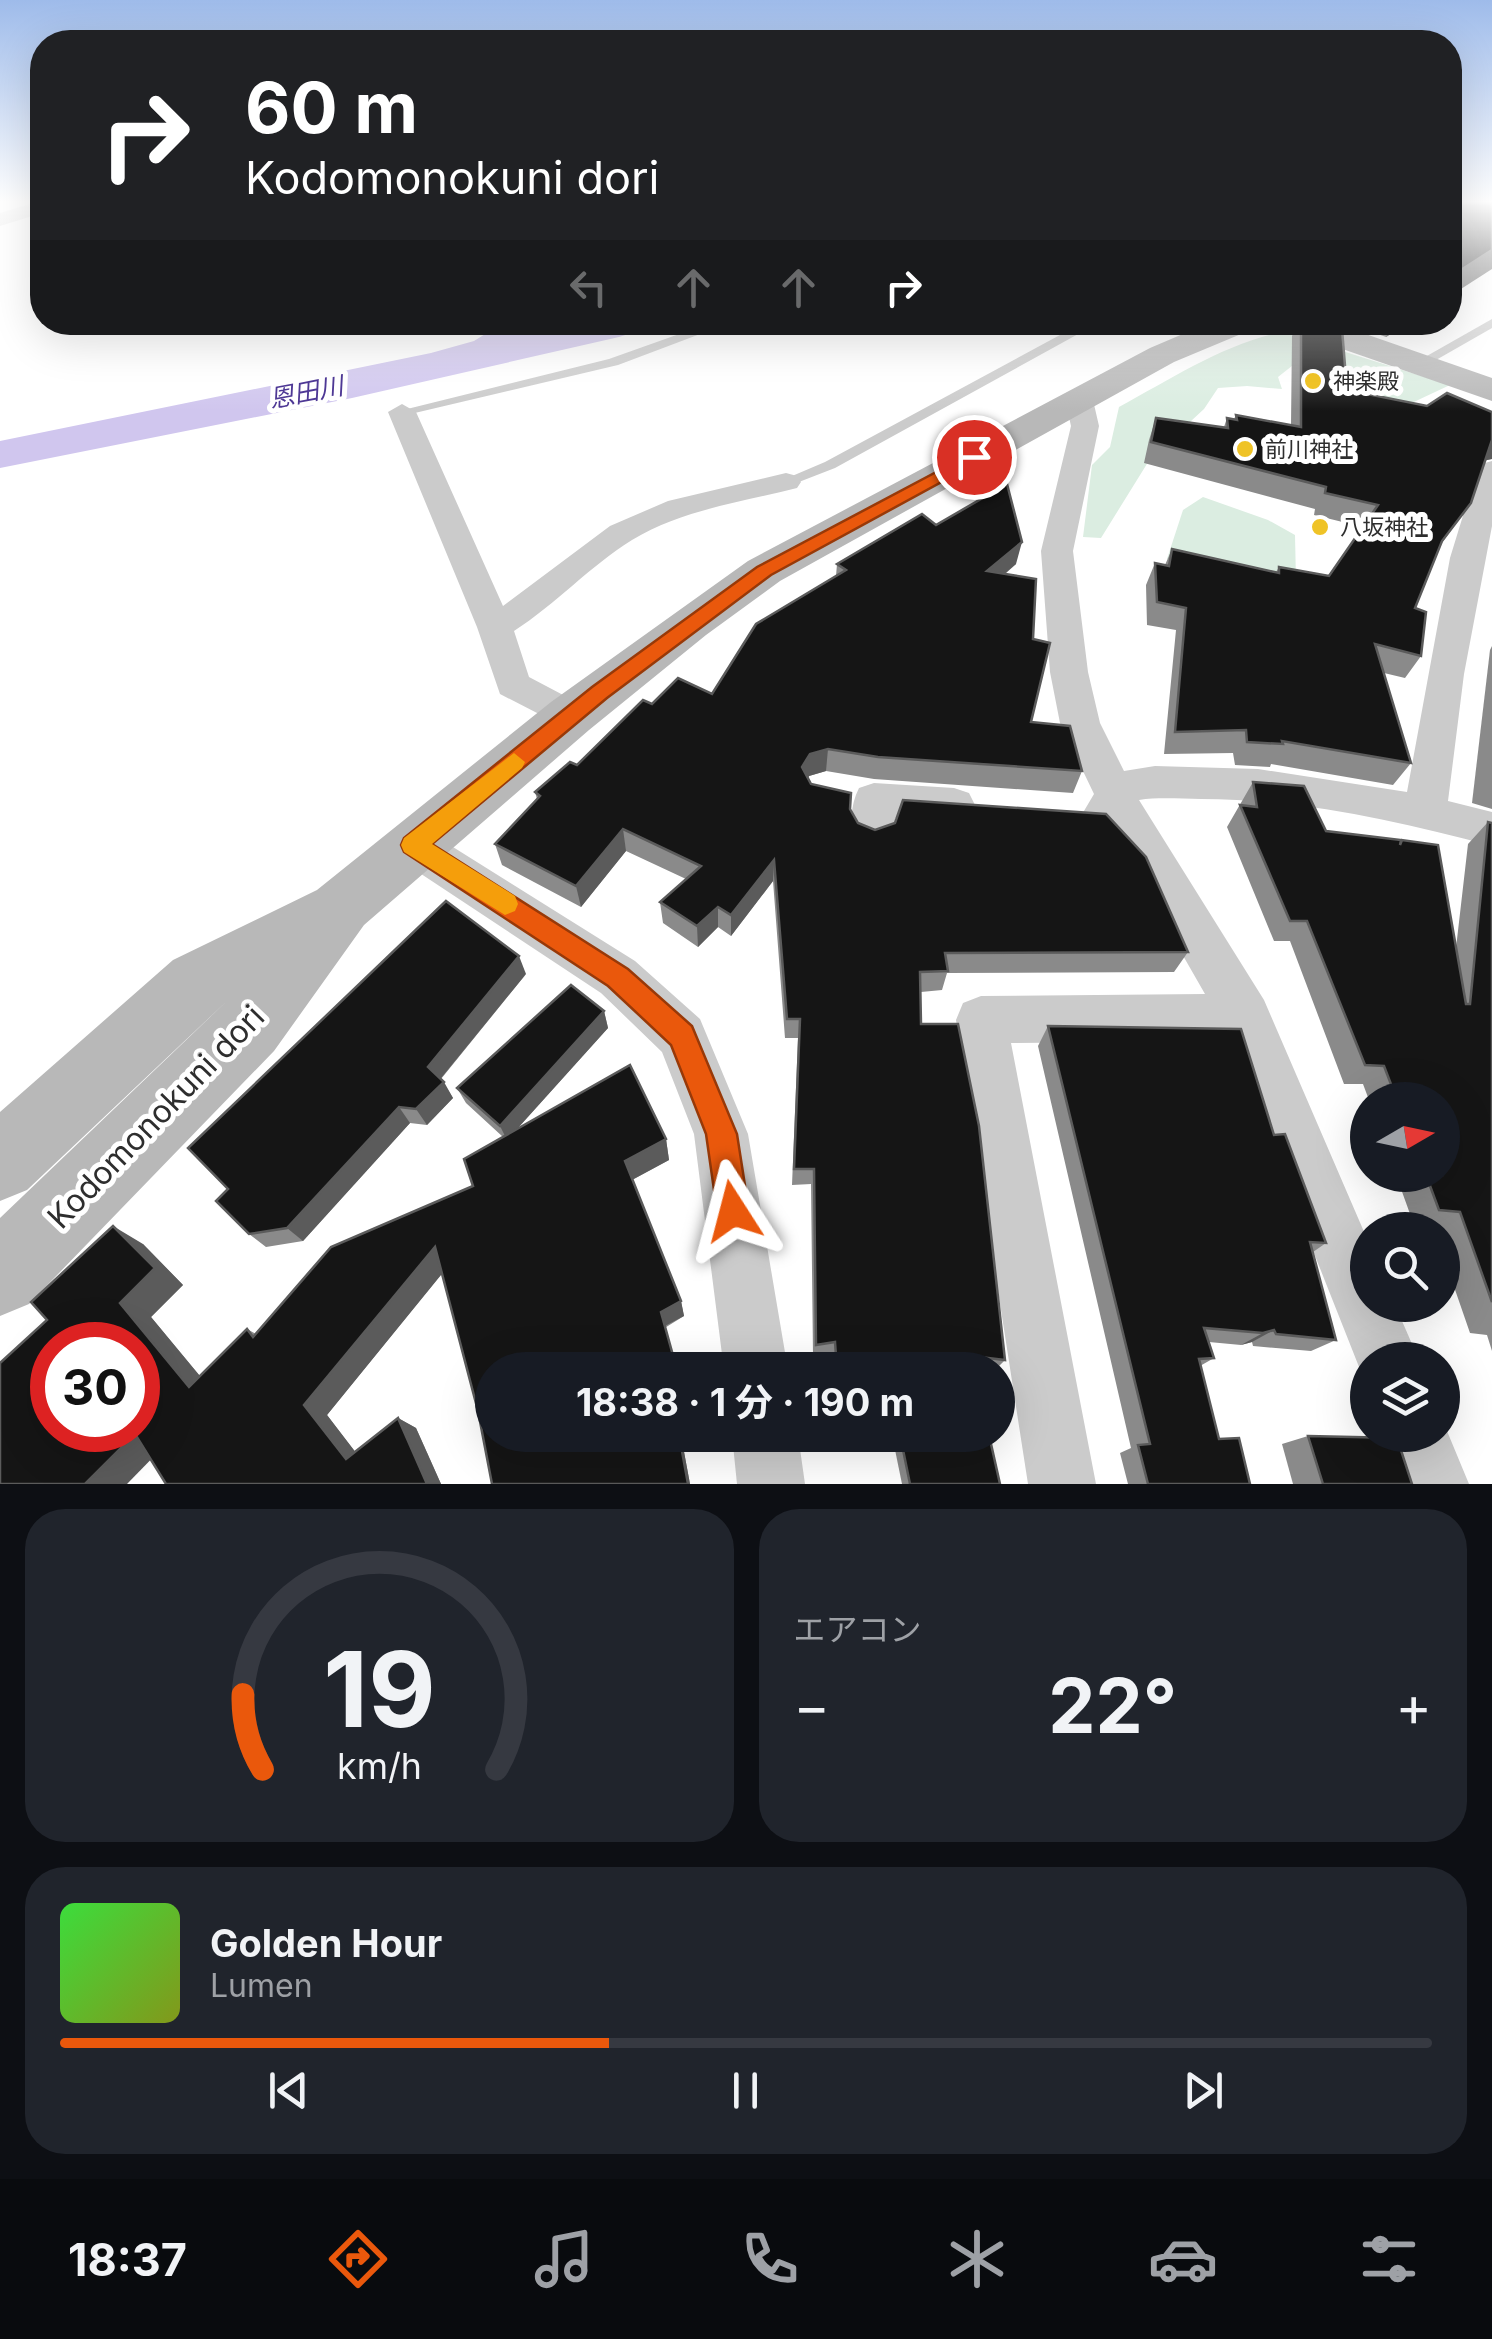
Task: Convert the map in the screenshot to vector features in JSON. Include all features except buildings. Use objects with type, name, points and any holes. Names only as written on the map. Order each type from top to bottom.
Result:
[{"type":"main road","name":"Kodomonokuni dori","points":[[0,1274],[249,1028],[342,906],[570,716],[764,571],[1078,400],[1208,335]]},
{"type":"main road","points":[[1333,335],[1492,390]]},
{"type":"main road","name":"Kodomonokuni dori","points":[[0,1162],[196,982],[342,906]]},
{"type":"street","points":[[1078,400],[1085,426],[1057,551],[1062,612],[1080,724],[1114,794],[1191,931],[1246,1017],[1379,1342]]},
{"type":"street","points":[[402,412],[495,627],[513,685],[570,716]]},
{"type":"street","points":[[1425,812],[1456,616],[1492,470]]},
{"type":"street","points":[[495,627],[536,601],[620,533],[679,508],[786,482]]},
{"type":"street","points":[[1065,813],[1103,816],[1114,794],[1135,784],[1204,782],[1297,788],[1492,829]]},
{"type":"street","points":[[863,808],[989,808]]},
{"type":"street","points":[[413,845],[618,978],[682,1036],[722,1134],[753,1352]]},
{"type":"street","points":[[1062,1484],[981,1020],[1246,1017]]},
{"type":"street","points":[[767,1452],[771,1484]]},
{"type":"street","points":[[1423,1452],[1435,1484]]},
{"type":"lane","points":[[1417,365],[1492,323]]},
{"type":"lane","points":[[402,412],[613,362],[689,335]]},
{"type":"lane","points":[[786,482],[830,465],[1070,335]]},
{"type":"green space","points":[[1292,335],[1450,385],[1384,416],[1350,383],[1297,362],[1278,377],[1282,389],[1218,388],[1204,409],[1150,459],[1101,538],[1083,537],[1092,465],[1110,447],[1119,407],[1178,374],[1260,338]]},
{"type":"green space","points":[[1203,497],[1268,520],[1295,535],[1296,581],[1167,559],[1183,510]]},
{"type":"water","name":"恩田川","points":[[484,335],[625,335],[352,398],[0,468],[0,441],[474,341]]},
{"type":"slow traffic","points":[[505,904],[413,845],[514,762]]},
{"type":"place","name":"神楽殿","points":[[1313,381]]},
{"type":"place","name":"前川神社","points":[[1245,449]]},
{"type":"place","name":"八坂神社","points":[[1320,527]]},
{"type":"route","points":[[733,1211],[722,1134],[682,1036],[618,978],[413,845],[570,716],[764,571],[974,457]]}]
